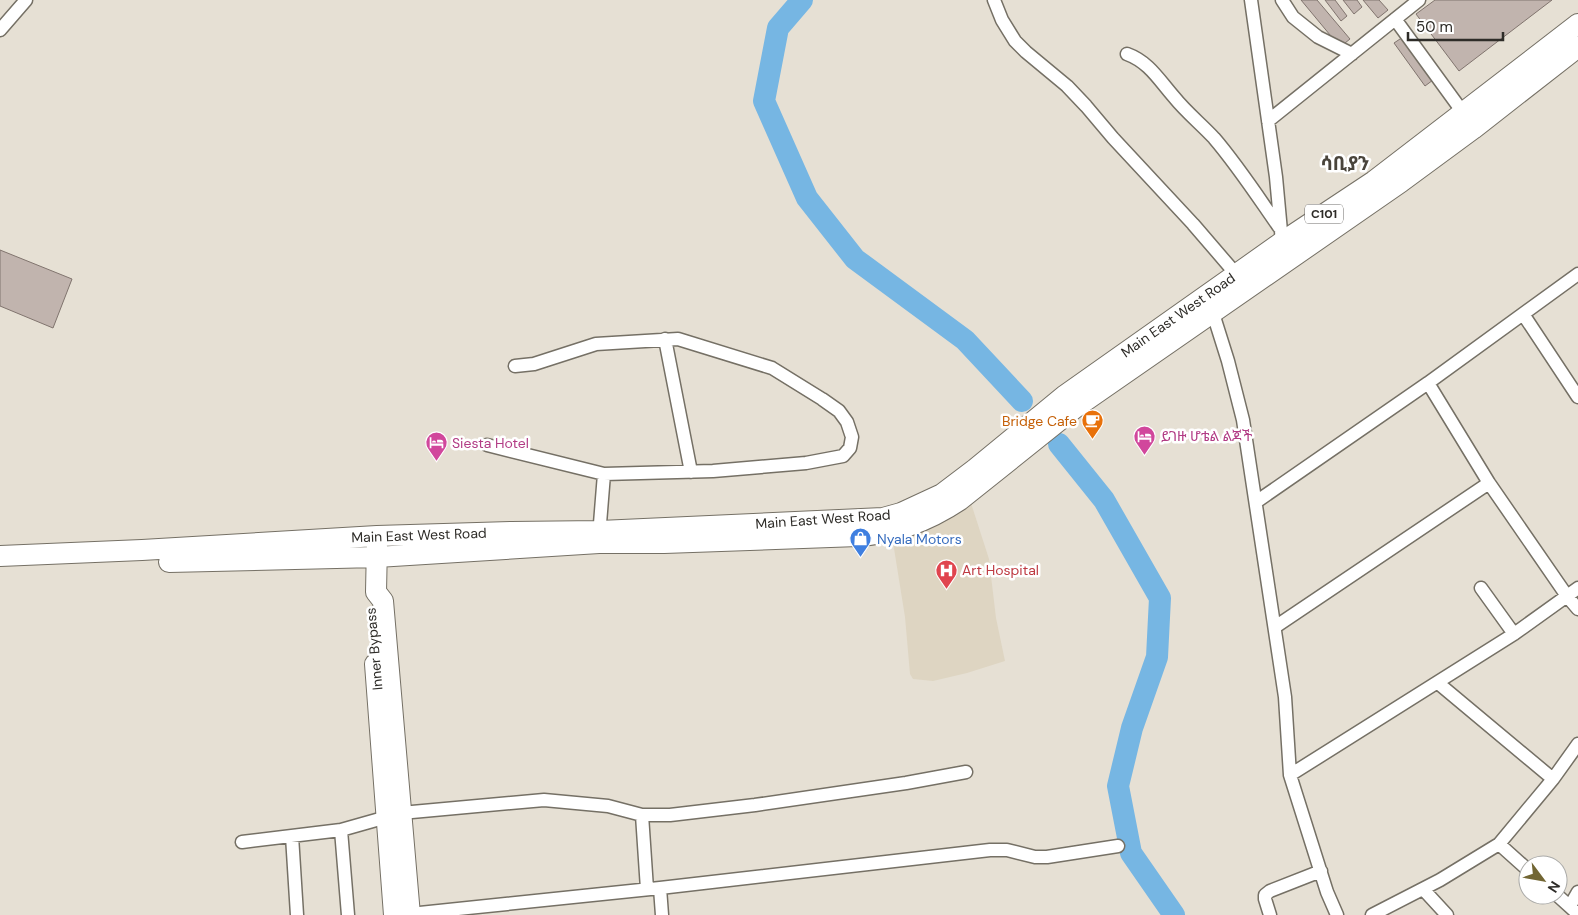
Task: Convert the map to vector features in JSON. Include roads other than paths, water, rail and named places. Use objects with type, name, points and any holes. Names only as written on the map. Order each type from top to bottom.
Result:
[{"type":"main road","name":"Main East West Road","points":[[1210,303],[1236,274],[1281,234],[1374,181],[1578,24]]},
{"type":"main road","name":"Main East West Road","points":[[0,556],[142,550],[377,536],[512,540],[858,527],[874,535],[908,526],[941,512],[960,500],[979,475],[1069,402],[1210,303],[1340,226],[1474,129],[1578,47]]},
{"type":"main road","name":"Inner Bypass","points":[[377,536],[376,592],[370,601],[405,915]]},
{"type":"main road","name":"Main East West Road","points":[[0,569],[158,562],[377,557],[512,540]]},
{"type":"street","points":[[0,30],[26,0]]},
{"type":"street","points":[[994,0],[1002,20],[1016,41],[1026,52],[1067,86],[1086,106],[1236,274]]},
{"type":"street","points":[[1251,0],[1276,177],[1281,234]]},
{"type":"street","points":[[1282,0],[1293,17],[1318,37],[1352,54]]},
{"type":"street","points":[[1268,121],[1416,1]]},
{"type":"street","points":[[1395,19],[1474,129]]},
{"type":"street","points":[[1127,54],[1147,66],[1212,136],[1234,162],[1281,234]]},
{"type":"street","points":[[1256,502],[1428,383],[1578,274]]},
{"type":"street","points":[[1210,303],[1228,361],[1243,420],[1285,697],[1290,775],[1337,915]]},
{"type":"street","points":[[1523,314],[1578,397]]},
{"type":"street","points":[[665,339],[691,472]]},
{"type":"street","points":[[487,446],[604,474],[691,472],[806,463],[842,456],[850,448],[852,436],[847,422],[839,411],[772,368],[678,339],[596,344],[534,364],[515,366]]},
{"type":"street","points":[[1428,383],[1489,483],[1578,609]]},
{"type":"street","points":[[599,537],[604,474]]},
{"type":"street","points":[[1275,627],[1489,483]]},
{"type":"street","points":[[1481,588],[1514,634]]},
{"type":"street","points":[[1290,775],[1514,634],[1578,588]]},
{"type":"street","points":[[1438,683],[1553,779]]},
{"type":"street","points":[[1372,915],[1423,889],[1499,844],[1553,779],[1578,744]]},
{"type":"street","points":[[242,842],[341,830],[394,815],[544,800],[608,806],[642,815],[670,815],[755,805],[906,783],[966,772]]},
{"type":"street","points":[[642,815],[654,888],[662,915]]},
{"type":"street","points":[[341,830],[348,915]]},
{"type":"street","points":[[292,836],[297,915]]},
{"type":"street","points":[[1499,844],[1518,861]]},
{"type":"street","points":[[405,915],[990,850],[1006,850],[1035,857],[1047,857],[1118,846]]},
{"type":"street","points":[[1270,915],[1265,895],[1270,891],[1321,871]]},
{"type":"street","points":[[1423,889],[1447,915]]},
{"type":"street","points":[[1574,910],[1578,892]]},
{"type":"waterway","points":[[802,0],[778,28],[764,101],[807,198],[855,259],[965,340],[1022,401]]},
{"type":"waterway","points":[[1059,444],[1104,500],[1160,598],[1157,657],[1132,728],[1118,786],[1131,853],[1174,915]]},
{"type":"place","name":"Bridge Cafe","points":[[1093,440]]},
{"type":"place","name":"ይገዙ ሆቴል ልጆች","points":[[1145,455]]},
{"type":"place","name":"Siesta Hotel","points":[[436,462]]},
{"type":"place","name":"Nyala Motors","points":[[861,558]]},
{"type":"place","name":"Art Hospital","points":[[946,589]]},
{"type":"district","name":"ሳቢያን","points":[[1345,163]]}]
